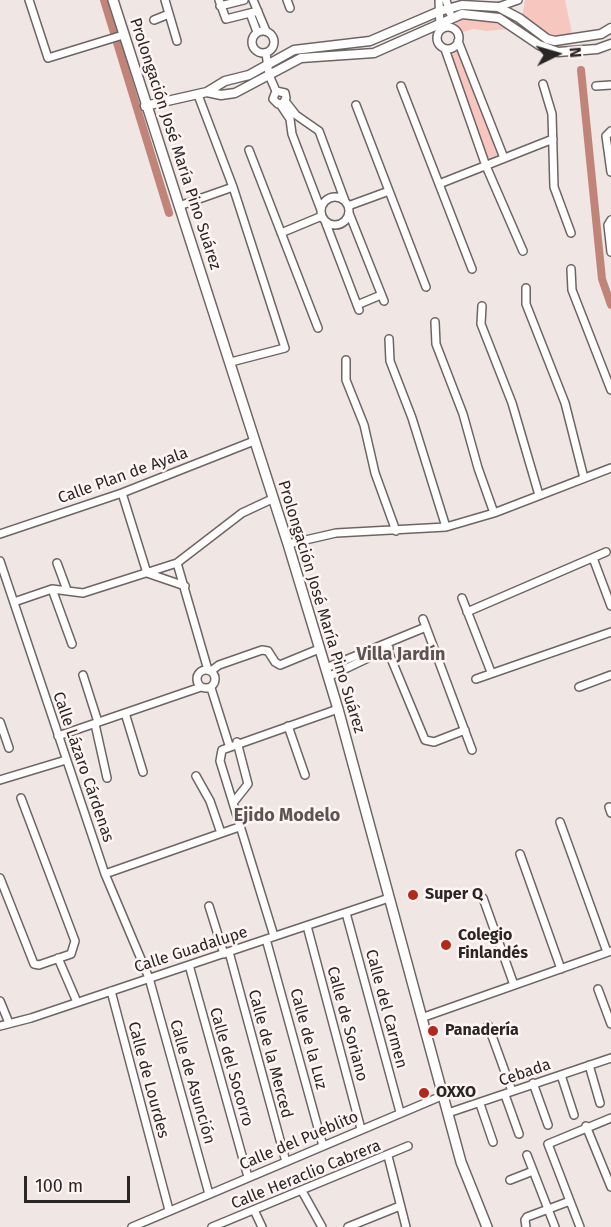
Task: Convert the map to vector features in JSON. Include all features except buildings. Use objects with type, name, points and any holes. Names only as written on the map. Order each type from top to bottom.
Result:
[{"type":"main road","name":"Prolongación José María Pino Suárez","points":[[113,0],[145,106],[231,362],[272,499],[288,544],[338,709],[424,1017],[461,1162],[487,1227]]},
{"type":"street","points":[[29,0],[48,58],[123,35]]},
{"type":"street","points":[[165,0],[177,41]]},
{"type":"street","points":[[244,0],[220,3],[226,19],[254,12]]},
{"type":"street","points":[[253,0],[257,32],[252,39],[254,48],[266,53]]},
{"type":"street","points":[[287,0],[290,8]]},
{"type":"street","points":[[439,0],[451,18],[504,158]]},
{"type":"street","points":[[498,7],[518,0]]},
{"type":"street","points":[[145,106],[203,93],[225,81],[249,75],[300,49],[370,41],[445,6],[476,4],[498,7],[519,18],[547,39],[555,41],[593,36],[611,28]]},
{"type":"street","points":[[445,6],[438,42],[445,49],[486,165],[523,251]]},
{"type":"street","points":[[254,12],[274,40],[272,48],[266,53]]},
{"type":"street","points":[[154,20],[169,14]]},
{"type":"street","points":[[203,93],[220,95],[235,93],[301,58],[374,53],[440,26],[451,18],[473,14],[498,18],[539,45],[558,52],[597,49],[611,44]]},
{"type":"street","points":[[440,26],[455,30]]},
{"type":"street","points":[[257,32],[266,31]]},
{"type":"street","points":[[445,49],[453,48],[458,41]]},
{"type":"street","points":[[266,53],[269,75],[276,91],[273,99],[283,102],[293,117],[319,131],[382,298],[358,308],[292,134],[293,117]]},
{"type":"street","points":[[543,84],[552,109],[554,187],[571,233]]},
{"type":"street","points":[[596,87],[611,85]]},
{"type":"street","points":[[401,86],[472,269]]},
{"type":"street","points":[[203,93],[285,348],[231,362]]},
{"type":"street","points":[[356,105],[426,287]]},
{"type":"street","points":[[609,132],[606,139],[611,172]]},
{"type":"street","points":[[439,184],[553,139]]},
{"type":"street","points":[[249,150],[318,328]]},
{"type":"street","points":[[179,206],[233,187]]},
{"type":"street","points":[[347,206],[389,191]]},
{"type":"street","points":[[281,233],[322,216],[330,198],[340,198],[347,206],[347,219],[336,225],[322,216]]},
{"type":"street","points":[[611,220],[608,225],[611,252]]},
{"type":"street","points":[[571,268],[572,290],[611,390]]},
{"type":"street","points":[[526,288],[526,304],[565,403],[584,478]]},
{"type":"street","points":[[483,306],[481,324],[512,403],[539,495]]},
{"type":"street","points":[[435,322],[436,344],[463,414],[478,468],[494,513]]},
{"type":"street","points":[[389,339],[390,361],[412,418],[446,527]]},
{"type":"street","points":[[346,360],[346,380],[364,425],[375,473],[396,531]]},
{"type":"street","name":"Calle Plan de Ayala","points":[[0,534],[122,493],[254,441]]},
{"type":"street","points":[[288,544],[327,534],[446,527],[494,513],[611,468]]},
{"type":"street","points":[[122,493],[147,573]]},
{"type":"street","points":[[14,602],[52,589],[83,593],[177,563],[242,513],[272,499]]},
{"type":"street","points":[[468,612],[606,552]]},
{"type":"street","points":[[592,558],[608,588],[611,606]]},
{"type":"street","name":"Calle Lázaro Cárdenas","points":[[0,561],[105,873],[149,978]]},
{"type":"street","points":[[57,563],[67,590]]},
{"type":"street","points":[[177,563],[210,670],[216,677],[211,688],[229,745],[338,709]]},
{"type":"street","points":[[147,573],[185,586]]},
{"type":"street","points":[[52,589],[72,644]]},
{"type":"street","points":[[462,598],[491,672]]},
{"type":"street","points":[[423,619],[472,750]]},
{"type":"street","points":[[327,672],[426,627]]},
{"type":"street","points":[[476,679],[611,632]]},
{"type":"street","points":[[386,647],[425,740],[434,742],[465,730]]},
{"type":"street","points":[[201,687],[197,675],[204,670],[210,670],[262,650],[268,651],[275,662],[280,665],[320,650]]},
{"type":"street","points":[[83,675],[97,723],[107,778]]},
{"type":"street","points":[[579,687],[611,675]]},
{"type":"street","points":[[58,736],[201,687],[211,688]]},
{"type":"street","points":[[125,713],[143,772]]},
{"type":"street","points":[[0,722],[9,748]]},
{"type":"street","points":[[288,726],[305,774]]},
{"type":"street","points":[[233,803],[248,784],[237,742]]},
{"type":"street","name":"Calle de la Luz","points":[[229,745],[220,753],[220,761],[270,938],[323,1146]]},
{"type":"street","points":[[0,780],[66,760]]},
{"type":"street","points":[[196,776],[210,801],[221,833]]},
{"type":"street","points":[[0,878],[32,962],[39,965],[71,954],[75,941],[21,798]]},
{"type":"street","points":[[424,1017],[609,951],[560,822]]},
{"type":"street","points":[[105,873],[239,827]]},
{"type":"street","points":[[520,854],[561,969]]},
{"type":"street","name":"Calle Guadalupe","points":[[0,1026],[389,898]]},
{"type":"street","points":[[483,898],[514,985]]},
{"type":"street","name":"Calle de la Merced","points":[[209,906],[226,953],[286,1162]]},
{"type":"street","name":"Calle del Carmen","points":[[346,914],[400,1112]]},
{"type":"street","name":"Calle de Soriano","points":[[307,926],[362,1130]]},
{"type":"street","points":[[58,958],[77,1002]]},
{"type":"street","name":"Calle del Socorro","points":[[189,965],[248,1177]]},
{"type":"street","name":"Calle de Asunción","points":[[149,978],[209,1194]]},
{"type":"street","points":[[598,989],[611,1024]]},
{"type":"street","name":"Calle de Lourdes","points":[[111,991],[169,1210]]},
{"type":"street","points":[[0,1001],[9,1023]]},
{"type":"street","points":[[488,1025],[519,1134]]},
{"type":"street","name":"Cebada","points":[[448,1113],[611,1058]]},
{"type":"street","points":[[589,1065],[600,1103]]},
{"type":"street","points":[[561,1075],[573,1115]]},
{"type":"street","points":[[533,1083],[548,1125]]},
{"type":"street","name":"Calle del Pueblito","points":[[132,1227],[444,1095]]},
{"type":"street","points":[[480,1104],[493,1142]]},
{"type":"street","points":[[580,1227],[548,1144],[586,1126],[611,1118]]},
{"type":"street","points":[[586,1126],[611,1187]]},
{"type":"street","name":"Calle Heraclio Cabrera","points":[[212,1227],[408,1146]]},
{"type":"street","points":[[527,1155],[555,1227]]},
{"type":"street","points":[[388,1156],[406,1227]]},
{"type":"street","points":[[510,1180],[533,1171]]},
{"type":"street","points":[[302,1191],[322,1227]]},
{"type":"street","points":[[526,1227],[527,1217],[570,1201]]},
{"type":"street","points":[[348,1227],[400,1206]]},
{"type":"street","points":[[254,1210],[262,1227]]},
{"type":"shaded area","points":[[525,0],[565,0],[572,33],[550,37],[522,17]]},
{"type":"shaded area","points":[[455,20],[489,20],[508,29],[487,31],[473,29],[460,33]]},
{"type":"shaded area","points":[[458,46],[500,155],[487,161],[447,51]]},
{"type":"waterway","points":[[104,0],[169,213]]},
{"type":"waterway","points":[[581,70],[602,279],[611,305]]},
{"type":"place","name":"Super Q","points":[[413,895]]},
{"type":"place","name":"Colegio Finlandés","points":[[446,945]]},
{"type":"place","name":"Panadería","points":[[433,1031]]},
{"type":"place","name":"OXXO","points":[[424,1093]]},
{"type":"district","name":"Villa Jardín","points":[[401,655]]},
{"type":"district","name":"Ejido Modelo","points":[[287,816]]}]
